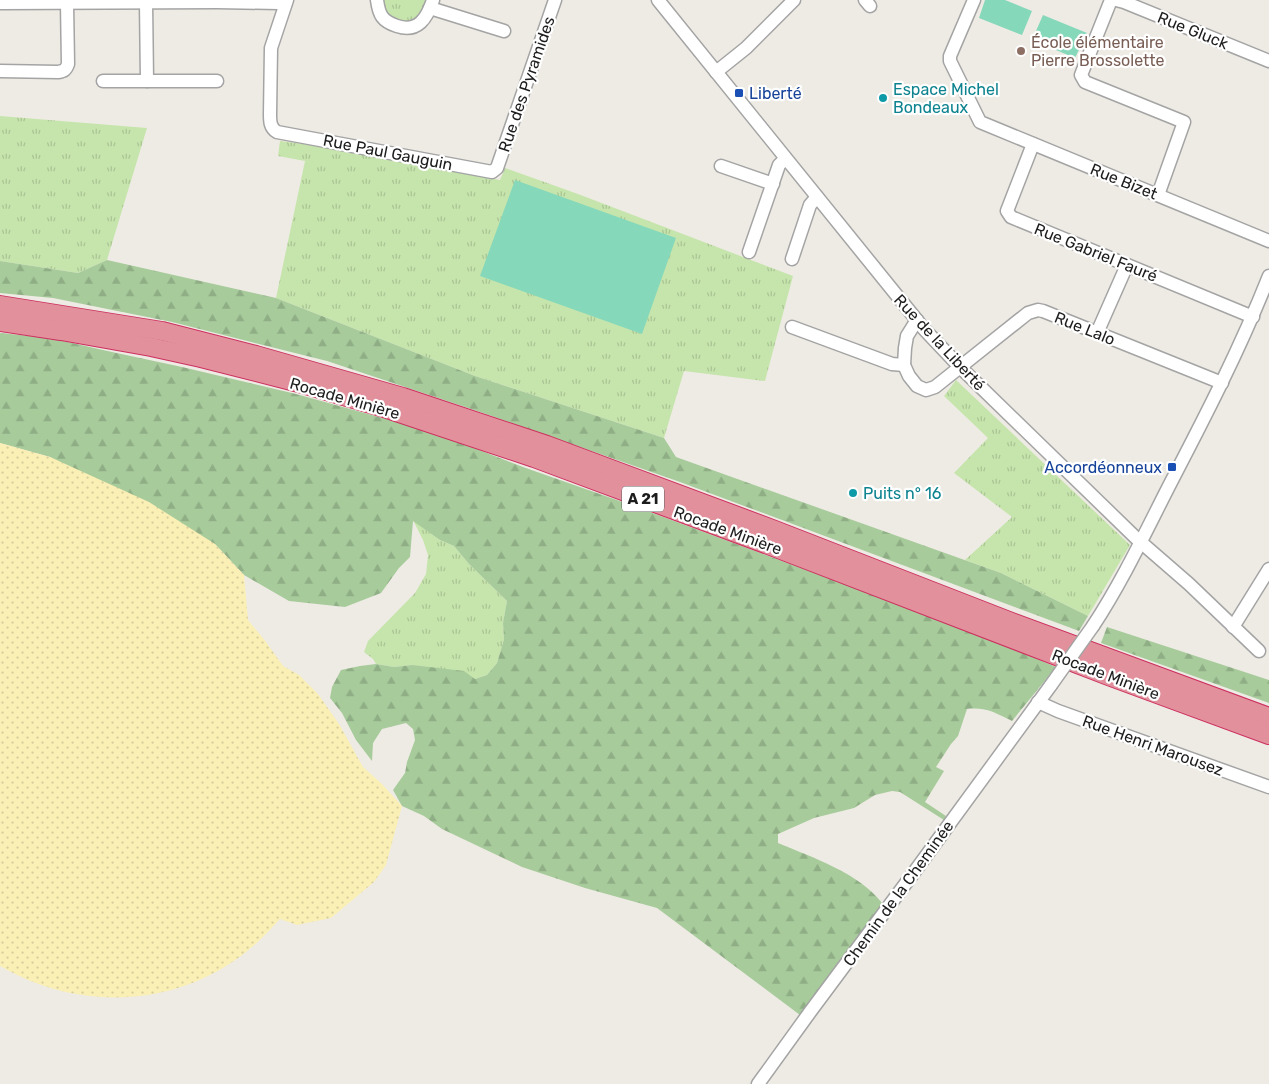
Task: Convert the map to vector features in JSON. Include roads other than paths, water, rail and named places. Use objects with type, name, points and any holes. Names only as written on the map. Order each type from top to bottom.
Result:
[{"type":"highway","name":"Rocade Minière","points":[[0,305],[162,331],[256,355],[403,397],[547,445],[775,530],[1027,628],[1269,717]]},
{"type":"highway","name":"Rocade Minière","points":[[0,322],[151,347],[201,358],[299,383],[393,411],[534,458],[1269,735]]},
{"type":"street","points":[[377,0],[381,15],[385,21],[404,28],[416,26],[426,17],[432,4],[504,31]]},
{"type":"street","name":"Rue des Pyramides","points":[[497,168],[555,0]]},
{"type":"street","name":"Rue de la Liberté","points":[[658,0],[924,330],[1141,542],[1189,584],[1259,651]]},
{"type":"street","points":[[716,72],[746,48],[794,0]]},
{"type":"street","name":"Rue Bizet","points":[[974,0],[950,56],[950,61],[980,122],[1269,241]]},
{"type":"street","points":[[1111,0],[1081,75],[1085,82],[1184,122],[1158,195]]},
{"type":"street","name":"Rue Gluck","points":[[1116,0],[1269,61]]},
{"type":"street","points":[[0,3],[217,2],[278,4],[286,2]]},
{"type":"street","name":"Rue Paul Gauguin","points":[[286,2],[271,48],[270,121],[272,127],[277,132],[492,172],[497,168]]},
{"type":"street","points":[[0,71],[63,72],[66,69],[68,64],[67,3]]},
{"type":"street","points":[[146,3],[147,81]]},
{"type":"street","points":[[103,81],[217,81]]},
{"type":"street","name":"Rue Gabriel Fauré","points":[[1033,144],[1007,211],[1011,217],[1253,317]]},
{"type":"street","points":[[749,252],[779,165],[785,159]]},
{"type":"street","points":[[721,166],[773,184]]},
{"type":"street","points":[[792,259],[810,205],[817,197]]},
{"type":"street","points":[[1097,333],[1127,265]]},
{"type":"street","name":"Chemin de la Cheminée","points":[[758,1084],[1099,616],[1141,542],[1222,383],[1253,317],[1269,276]]},
{"type":"street","name":"Rue Lalo","points":[[904,365],[909,376],[917,386],[926,390],[935,387],[1032,311],[1043,310],[1222,383]]},
{"type":"street","points":[[792,326],[892,364],[904,365],[907,336],[917,320]]},
{"type":"street","points":[[1233,627],[1269,569]]},
{"type":"street","name":"Rue Henri Marousez","points":[[1038,702],[1058,711],[1269,787]]},
{"type":"place","name":"École élémentaire Pierre Brossolette","points":[[1021,51]]},
{"type":"place","name":"Liberté","points":[[739,93]]},
{"type":"place","name":"Espace Michel Bondeaux","points":[[883,98]]},
{"type":"place","name":"Accordéonneux","points":[[1172,467]]},
{"type":"place","name":"Puits n° 16","points":[[853,493]]}]
